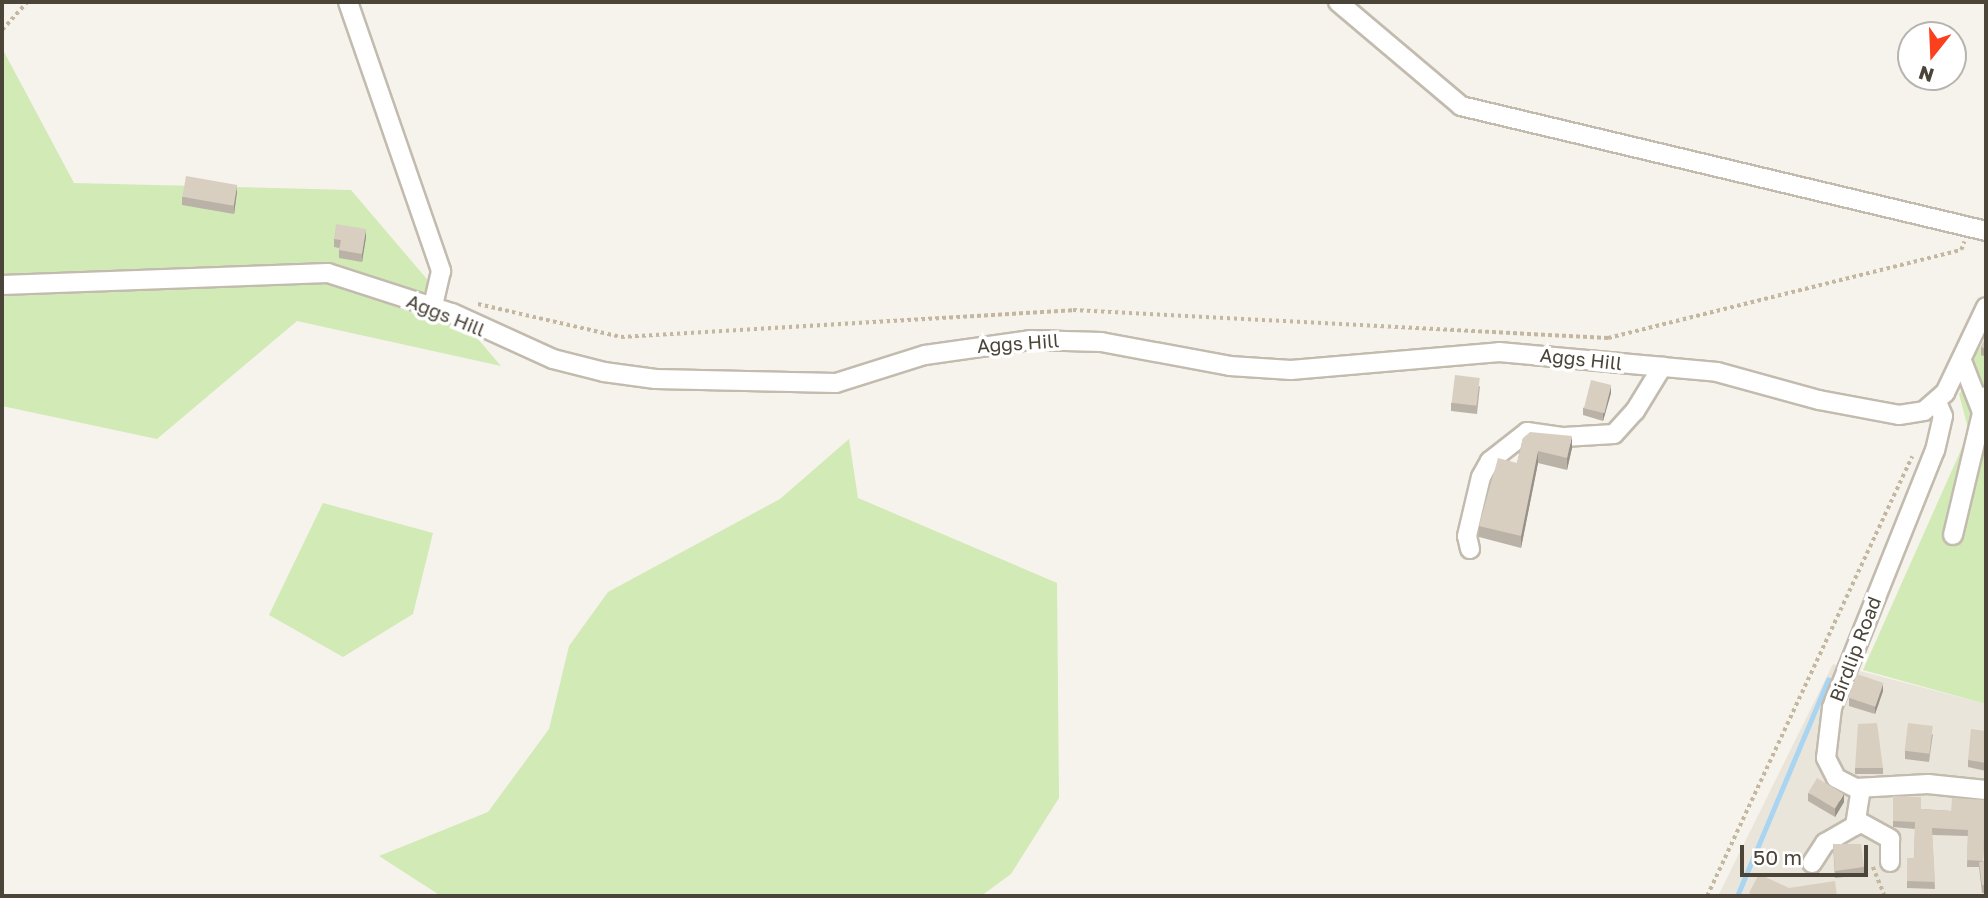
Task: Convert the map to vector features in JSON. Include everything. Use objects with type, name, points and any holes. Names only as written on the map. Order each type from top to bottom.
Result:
[{"type":"street","points":[[348,2],[441,271],[433,307]]},
{"type":"street","points":[[1338,2],[1461,107],[1978,229]]},
{"type":"street","name":"Aggs Hill","points":[[2,285],[328,273],[452,313],[553,359],[604,372],[656,379],[836,383],[926,355],[1030,340],[1101,342],[1261,369],[1326,369],[1487,352],[1717,372],[1819,400],[1899,415],[1940,409]]},
{"type":"street","points":[[1940,409],[1986,307]]},
{"type":"street","points":[[1953,535],[1984,404],[1962,361]]},
{"type":"street","points":[[1470,549],[1467,536],[1483,469],[1490,461],[1527,432],[1564,437],[1614,434],[1635,411],[1662,367]]},
{"type":"street","name":"Birdlip Road","points":[[1861,789],[1842,783],[1828,765],[1832,708],[1935,450],[1940,409]]},
{"type":"street","points":[[1812,863],[1825,843],[1846,835],[1858,821],[1861,789],[1928,784],[1986,790]]},
{"type":"street","points":[[1858,821],[1890,839],[1890,862]]},
{"type":"path","points":[[2,30],[27,2]]},
{"type":"path","points":[[452,313],[464,301],[621,337],[1073,310],[1608,338],[1961,250],[1978,229]]},
{"type":"path","points":[[1707,896],[1917,447]]},
{"type":"shaded area","points":[[1833,664],[1986,704],[1986,896],[1718,896]]},
{"type":"green space","points":[[2,48],[74,183],[351,190],[501,366],[297,321],[157,439],[2,406]]},
{"type":"green space","points":[[1986,338],[1986,704],[1863,670],[1969,432],[1959,394],[1969,381],[1969,365]]},
{"type":"green space","points":[[849,439],[858,498],[1057,583],[1059,798],[1011,874],[981,896],[441,896],[379,856],[488,812],[549,729],[569,646],[608,592],[780,499]]},
{"type":"green space","points":[[323,503],[433,533],[413,614],[343,657],[269,615]]},
{"type":"building","points":[[186,176],[237,185],[234,206],[182,197]]},
{"type":"building","points":[[336,224],[366,229],[362,254],[339,250],[341,240],[334,239]]},
{"type":"building","points":[[1455,375],[1480,378],[1476,406],[1452,403]]},
{"type":"building","points":[[1591,380],[1611,385],[1604,413],[1584,408]]},
{"type":"building","points":[[1530,432],[1572,436],[1567,458],[1538,451],[1521,536],[1479,526],[1498,458],[1517,463],[1523,438]]},
{"type":"building","points":[[1857,674],[1883,683],[1875,707],[1849,698]]},
{"type":"building","points":[[1877,723],[1883,768],[1855,768],[1858,724]]},
{"type":"building","points":[[1908,723],[1933,726],[1929,754],[1905,751]]},
{"type":"building","points":[[1971,729],[1986,731],[1986,763],[1968,760]]},
{"type":"building","points":[[1817,778],[1844,794],[1835,809],[1808,793]]},
{"type":"building","points":[[1893,796],[1921,797],[1921,809],[1951,811],[1952,798],[1986,800],[1983,861],[1967,860],[1968,830],[1932,828],[1935,882],[1907,881],[1907,858],[1914,858],[1915,822],[1893,821]]},
{"type":"building","points":[[1833,844],[1861,844],[1864,867],[1835,871]]},
{"type":"building","points":[[1986,861],[1986,885],[1982,885],[1979,862]]},
{"type":"building","points":[[1759,874],[1789,888],[1835,881],[1837,896],[1756,896],[1749,893]]},
{"type":"waterway","points":[[1737,896],[1828,679]]}]
